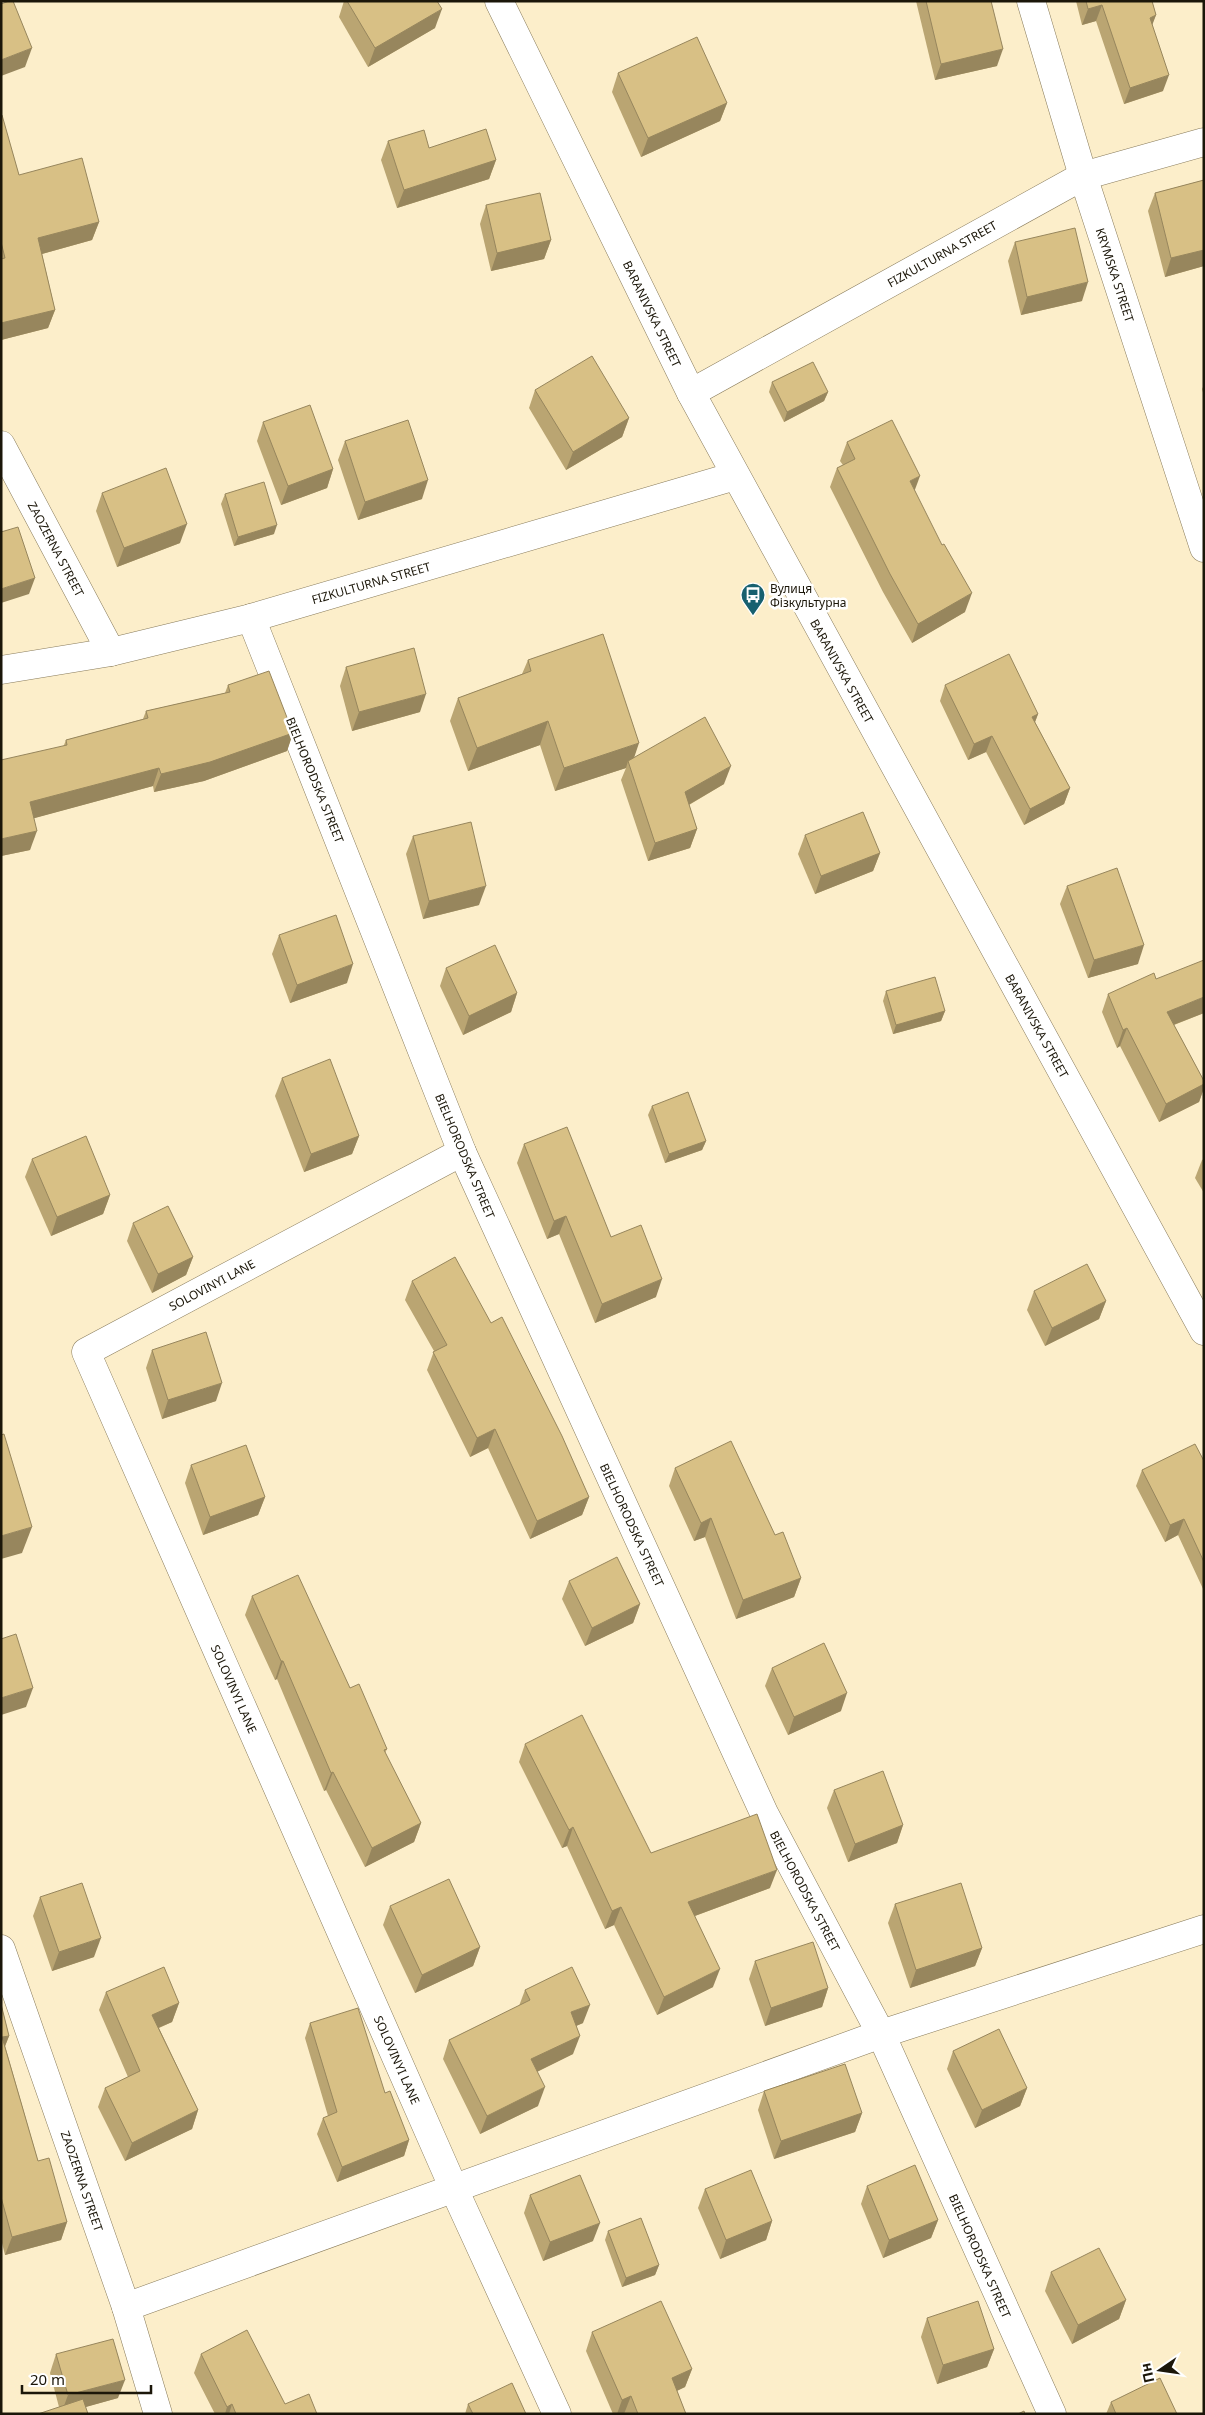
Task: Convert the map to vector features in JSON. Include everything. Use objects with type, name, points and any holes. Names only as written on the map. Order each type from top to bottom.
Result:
[{"type":"street","name":"BARANIVSKA STREET","points":[[499,1],[691,393],[1204,1331]]},
{"type":"street","name":"KRYMSKA STREET","points":[[1031,1],[1083,176],[1204,548]]},
{"type":"street","name":"FIZKULTURNA STREET","points":[[691,393],[1083,176],[1204,142]]},
{"type":"street","name":"ZAOZERNA STREET","points":[[1,445],[111,652]]},
{"type":"street","name":"FIZKULTURNA STREET","points":[[1,670],[111,652],[252,618],[735,476]]},
{"type":"street","name":"BIELHORODSKA STREET","points":[[252,618],[462,1152],[764,1813],[881,2034],[1052,2414]]},
{"type":"street","name":"SOLOVINYI LANE","points":[[462,1152],[86,1352],[454,2189],[557,2414]]},
{"type":"street","points":[[126,2307],[881,2034],[1204,1929]]},
{"type":"street","name":"ZAOZERNA STREET","points":[[1,1949],[126,2307],[158,2414]]},
{"type":"building","points":[[13,1],[32,48],[1,60],[1,4]]},
{"type":"building","points":[[347,1],[437,1],[442,9],[375,48]]},
{"type":"building","points":[[926,1],[991,1],[1003,49],[941,64]]},
{"type":"building","points":[[1086,1],[1152,1],[1156,15],[1150,18],[1169,75],[1130,88],[1102,5],[1088,9]]},
{"type":"building","points":[[697,37],[727,103],[648,138],[618,73]]},
{"type":"building","points":[[1,115],[19,175],[82,158],[99,222],[38,238],[55,310],[1,323],[1,259],[5,258],[1,242]]},
{"type":"building","points":[[486,129],[496,160],[404,190],[388,141],[424,130],[429,148]]},
{"type":"building","points":[[1204,180],[1204,250],[1171,258],[1155,193]]},
{"type":"building","points":[[540,193],[551,240],[497,253],[486,205]]},
{"type":"building","points":[[1075,228],[1088,282],[1027,297],[1015,242]]},
{"type":"building","points":[[592,356],[629,418],[573,452],[535,390]]},
{"type":"building","points":[[813,362],[828,392],[787,412],[772,382]]},
{"type":"building","points":[[310,405],[333,469],[288,486],[263,422]]},
{"type":"building","points":[[408,420],[428,480],[365,502],[345,441]]},
{"type":"building","points":[[892,420],[920,476],[910,481],[942,545],[944,544],[972,593],[918,624],[890,574],[837,468],[855,459],[847,442]]},
{"type":"building","points":[[166,468],[187,524],[124,548],[102,493]]},
{"type":"building","points":[[264,482],[277,525],[238,537],[225,494]]},
{"type":"building","points":[[18,527],[35,578],[1,589],[1,532]]},
{"type":"building","points":[[603,634],[639,743],[564,768],[548,721],[477,748],[458,698],[531,671],[528,660]]},
{"type":"building","points":[[414,648],[426,694],[359,712],[346,667]]},
{"type":"building","points":[[1009,654],[1038,714],[1032,717],[1070,788],[1030,809],[992,736],[974,744],[945,685]]},
{"type":"building","points":[[269,671],[293,733],[210,762],[161,774],[159,768],[30,802],[37,831],[1,839],[1,760],[67,745],[66,740],[148,718],[146,711],[230,692],[228,685]]},
{"type":"building","points":[[705,717],[731,766],[685,792],[697,829],[655,843],[628,761]]},
{"type":"building","points":[[863,812],[880,853],[821,876],[805,835]]},
{"type":"building","points":[[471,822],[486,886],[429,901],[413,836]]},
{"type":"building","points":[[1117,868],[1144,945],[1094,960],[1067,886]]},
{"type":"building","points":[[336,915],[353,964],[297,985],[279,935]]},
{"type":"building","points":[[495,945],[517,993],[469,1016],[446,968]]},
{"type":"building","points":[[1204,960],[1204,997],[1167,1012],[1204,1084],[1166,1104],[1127,1028],[1123,1030],[1108,994],[1154,973],[1156,979]]},
{"type":"building","points":[[935,977],[945,1011],[896,1025],[886,991]]},
{"type":"building","points":[[330,1059],[359,1136],[311,1154],[282,1078]]},
{"type":"building","points":[[688,1092],[706,1141],[669,1154],[652,1106]]},
{"type":"building","points":[[567,1127],[611,1237],[641,1225],[662,1279],[602,1304],[566,1216],[554,1221],[524,1144]]},
{"type":"building","points":[[86,1136],[110,1195],[57,1217],[32,1159]]},
{"type":"building","points":[[168,1206],[193,1257],[158,1274],[133,1223]]},
{"type":"building","points":[[455,1257],[491,1323],[502,1317],[562,1436],[589,1497],[537,1521],[495,1429],[477,1438],[433,1352],[447,1345],[412,1281]]},
{"type":"building","points":[[1087,1264],[1106,1301],[1052,1328],[1034,1291]]},
{"type":"building","points":[[206,1332],[222,1383],[168,1400],[152,1350]]},
{"type":"building","points":[[4,1434],[32,1527],[1,1536],[1,1435]]},
{"type":"building","points":[[731,1441],[775,1535],[783,1532],[801,1578],[743,1600],[711,1518],[701,1523],[675,1468]]},
{"type":"building","points":[[1195,1444],[1204,1461],[1204,1562],[1184,1519],[1170,1525],[1142,1470]]},
{"type":"building","points":[[246,1445],[265,1497],[210,1517],[191,1465]]},
{"type":"building","points":[[617,1557],[640,1604],[592,1628],[569,1581]]},
{"type":"building","points":[[298,1575],[350,1688],[359,1684],[387,1749],[384,1750],[421,1823],[372,1848],[333,1772],[331,1773],[283,1661],[281,1661],[252,1596]]},
{"type":"building","points":[[16,1634],[33,1688],[1,1698],[1,1639]]},
{"type":"building","points":[[824,1643],[847,1693],[794,1717],[772,1668]]},
{"type":"building","points":[[582,1715],[651,1853],[757,1814],[777,1870],[688,1902],[720,1969],[664,1997],[621,1907],[612,1911],[573,1827],[569,1830],[525,1744]]},
{"type":"building","points":[[883,1771],[903,1825],[855,1844],[834,1790]]},
{"type":"building","points":[[449,1879],[480,1947],[422,1975],[390,1906]]},
{"type":"building","points":[[82,1883],[101,1938],[59,1952],[40,1897]]},
{"type":"building","points":[[961,1883],[982,1948],[916,1970],[895,1904]]},
{"type":"building","points":[[813,1942],[828,1988],[771,2008],[755,1961]]},
{"type":"building","points":[[164,1967],[179,2003],[152,2015],[198,2110],[132,2143],[105,2088],[140,2071],[106,1992]]},
{"type":"building","points":[[572,1967],[590,2005],[571,2012],[580,2036],[531,2059],[545,2087],[487,2116],[449,2040],[530,2000],[525,1990]]},
{"type":"building","points":[[1,2004],[9,2036],[2,2037],[38,2161],[49,2158],[67,2222],[12,2237],[1,2197]]},
{"type":"building","points":[[358,2008],[385,2093],[390,2091],[409,2140],[342,2167],[323,2118],[337,2112],[310,2023]]},
{"type":"building","points":[[999,2029],[1027,2088],[982,2110],[953,2051]]},
{"type":"building","points":[[845,2064],[862,2113],[781,2141],[764,2091]]},
{"type":"building","points":[[915,2165],[938,2220],[889,2240],[867,2186]]},
{"type":"building","points":[[751,2170],[772,2221],[726,2240],[705,2189]]},
{"type":"building","points":[[580,2175],[600,2223],[550,2242],[530,2195]]},
{"type":"building","points":[[641,2218],[659,2265],[626,2278],[608,2231]]},
{"type":"building","points":[[1099,2248],[1126,2300],[1078,2325],[1051,2272]]},
{"type":"building","points":[[661,2301],[692,2369],[672,2378],[686,2414],[638,2414],[631,2396],[622,2400],[592,2332]]},
{"type":"building","points":[[978,2301],[994,2349],[943,2365],[927,2318]]},
{"type":"building","points":[[247,2330],[285,2404],[309,2394],[317,2414],[236,2414],[232,2404],[227,2407],[201,2354]]},
{"type":"building","points":[[113,2339],[125,2380],[68,2395],[56,2354]]},
{"type":"building","points":[[1160,2378],[1177,2414],[1116,2414],[1111,2402]]},
{"type":"building","points":[[512,2383],[526,2414],[473,2414],[468,2404]]},
{"type":"building","points":[[83,2399],[88,2414],[38,2414]]},
{"type":"place","name":"Вулиця Фізкультурна","points":[[753,616]]}]
